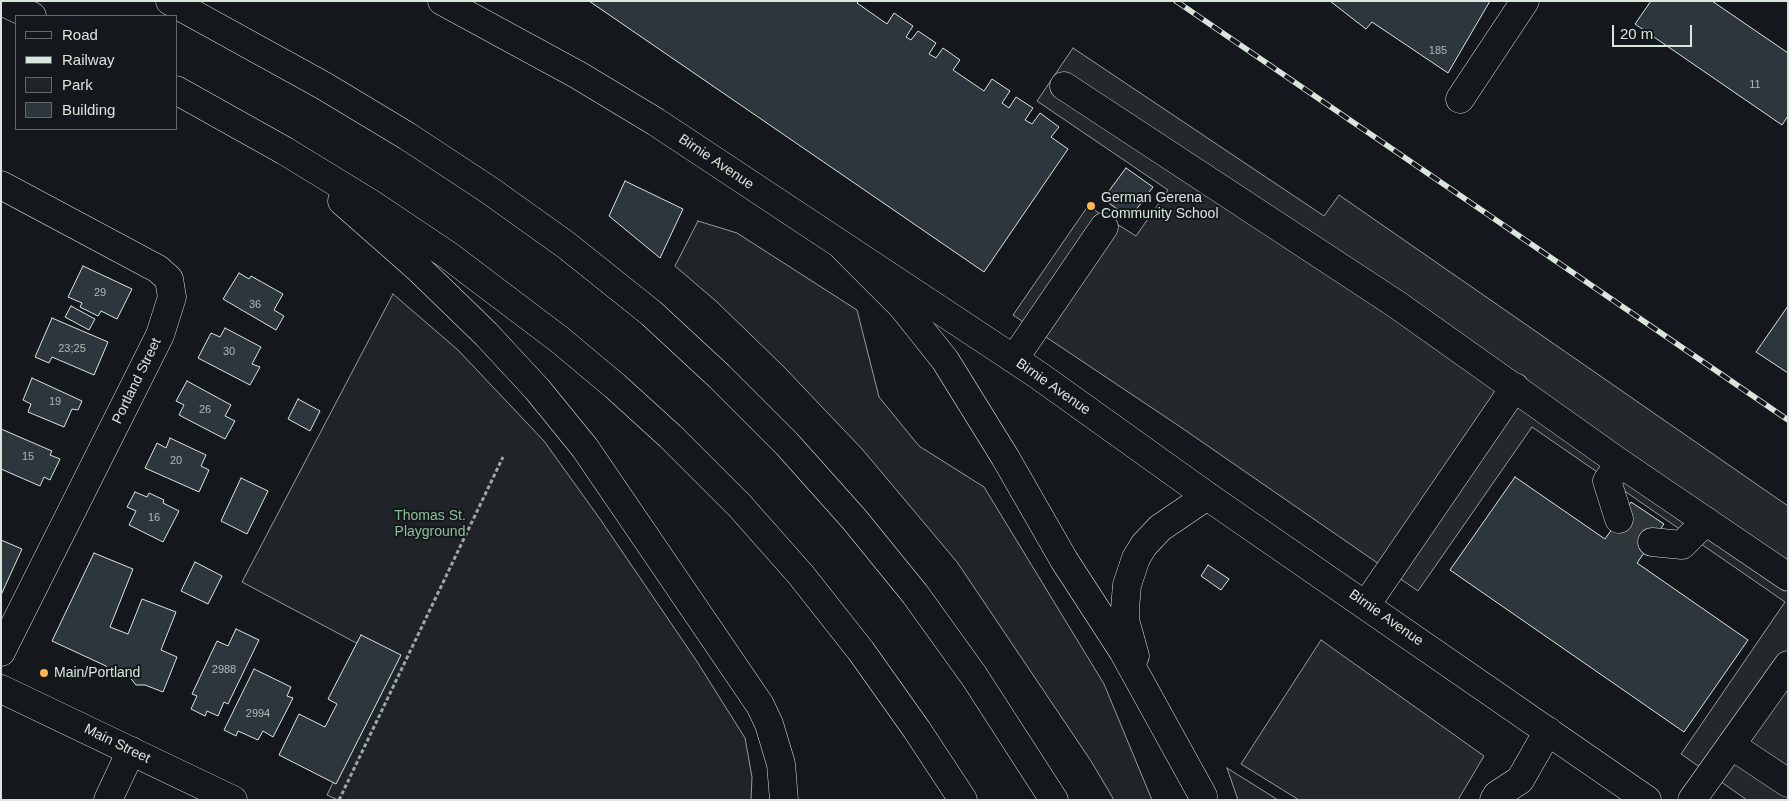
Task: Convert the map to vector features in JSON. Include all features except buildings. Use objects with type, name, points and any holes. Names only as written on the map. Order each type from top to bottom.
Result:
[{"type":"main road","points":[[1,1],[30,15]]},
{"type":"main road","points":[[170,1],[324,86],[407,136],[489,190],[566,245],[651,313],[719,376],[787,444],[854,519],[915,594],[974,676],[1054,800]]},
{"type":"main road","points":[[1460,99],[1525,1]]},
{"type":"main road","name":"Birnie Avenue","points":[[450,4],[578,75],[656,122],[1014,359],[1207,496],[1647,800]]},
{"type":"main road","points":[[1064,86],[1388,299],[1620,463],[1788,577]]},
{"type":"main road","points":[[178,91],[285,151],[370,203],[449,256],[560,340],[670,436],[740,506],[801,575],[861,651],[917,730],[963,800]]},
{"type":"main road","points":[[285,151],[418,268],[486,334],[538,389],[579,440],[756,699],[776,744],[781,764],[784,800]]},
{"type":"main road","name":"Portland Street","points":[[1,184],[158,269],[169,279],[172,297],[160,335],[1,652]]},
{"type":"main road","points":[[1014,359],[1104,227]]},
{"type":"main road","points":[[844,248],[902,306],[945,360],[1005,457],[1064,560],[1122,651],[1204,798]]},
{"type":"main road","points":[[1366,605],[1515,387]]},
{"type":"main road","points":[[1619,519],[1608,481],[1620,463]]},
{"type":"main road","points":[[1204,798],[1135,655],[1125,620],[1125,609],[1127,585],[1131,571],[1144,545],[1170,521],[1207,496]]},
{"type":"main road","points":[[1652,542],[1682,545],[1706,521]]},
{"type":"main road","points":[[1692,800],[1788,665]]},
{"type":"main road","name":"Main Street","points":[[1,689],[233,800]]},
{"type":"main road","points":[[1495,798],[1522,790],[1548,731]]},
{"type":"main road","points":[[1731,745],[1788,783]]},
{"type":"main road","points":[[108,800],[131,751]]},
{"type":"path","points":[[339,800],[503,457]]},
{"type":"green space","points":[[698,221],[737,233],[857,310],[879,397],[919,446],[984,487],[1104,684],[1152,800],[1114,800],[1091,761],[957,562],[862,449],[784,367],[717,302],[675,266]]},
{"type":"green space","name":"Thomas St. Playground","points":[[393,294],[458,350],[544,441],[600,519],[696,660],[745,738],[752,777],[751,800],[338,800],[327,795],[392,662],[242,582]]},
{"type":"green space","points":[[1227,768],[1278,800],[1238,800]]},
{"type":"shaded area","points":[[1073,48],[1324,216],[1339,195],[1788,506],[1788,800],[1747,800],[1681,754],[1785,602],[1532,427],[1418,591],[1179,426],[1013,315],[1088,206],[1136,236],[1168,190],[1037,101]]},
{"type":"shaded area","points":[[1321,640],[1484,756],[1458,800],[1299,800],[1241,764]]},
{"type":"tunnel","points":[[1619,519],[1652,542]]},
{"type":"railway","points":[[1176,1],[1788,420]]},
{"type":"place","name":"German Gerena Community School","points":[[1091,206]]},
{"type":"place","name":"Main/Portland","points":[[44,673]]}]
